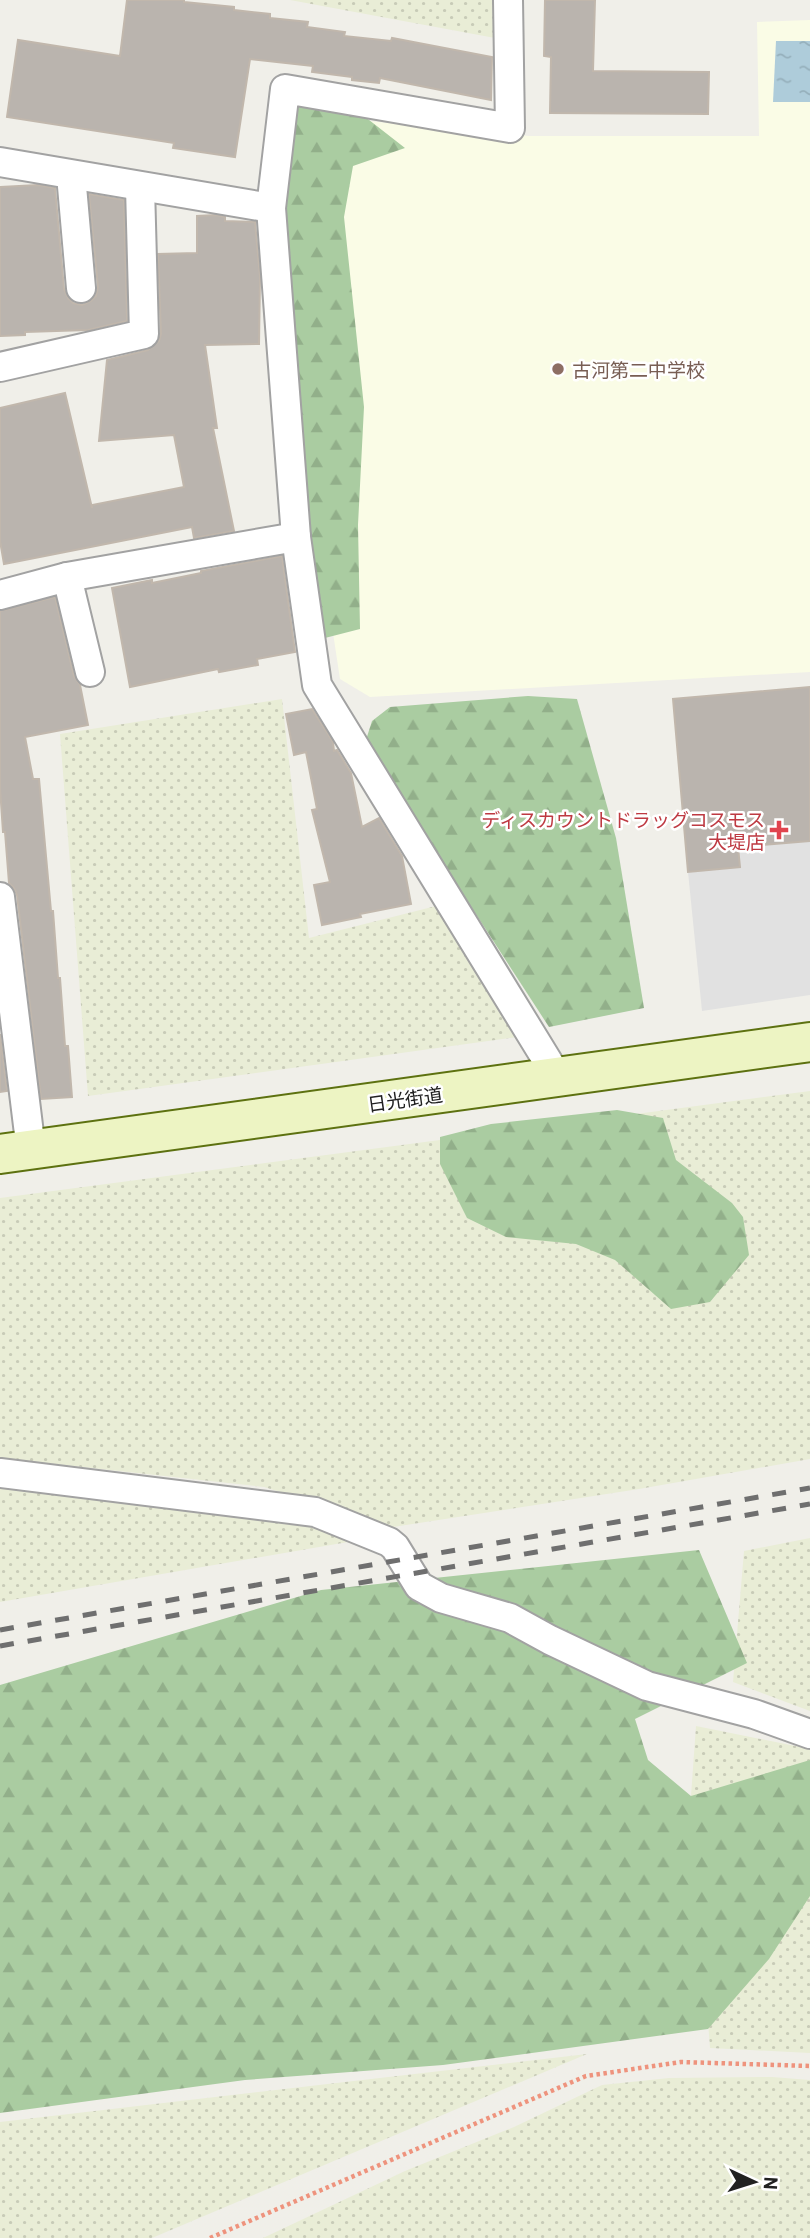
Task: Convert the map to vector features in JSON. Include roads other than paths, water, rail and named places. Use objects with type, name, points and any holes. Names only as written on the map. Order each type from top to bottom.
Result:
[{"type":"main road","name":"日光街道","points":[[15,1152],[810,1042]]},
{"type":"street","points":[[508,0],[510,128],[285,89],[271,208],[296,537],[317,685],[558,1077]]},
{"type":"street","points":[[0,162],[271,208]]},
{"type":"street","points":[[71,174],[80,288]]},
{"type":"street","points":[[0,367],[144,334],[140,187]]},
{"type":"street","points":[[0,595],[67,577],[296,537]]},
{"type":"street","points":[[67,577],[90,671]]},
{"type":"street","points":[[0,897],[15,1152]]},
{"type":"street","points":[[0,1473],[315,1512],[389,1542],[395,1547],[419,1586],[441,1598],[510,1618],[647,1686],[754,1714],[810,1734]]},
{"type":"water","points":[[776,41],[810,41],[810,102],[773,102]]},
{"type":"railway","points":[[0,1630],[810,1488]]},
{"type":"railway","points":[[0,1646],[810,1504]]},
{"type":"place","name":"古河第二中学校","points":[[558,369]]},
{"type":"place","name":"ディスカウントドラッグコスモス 大堤店","points":[[779,830]]}]
